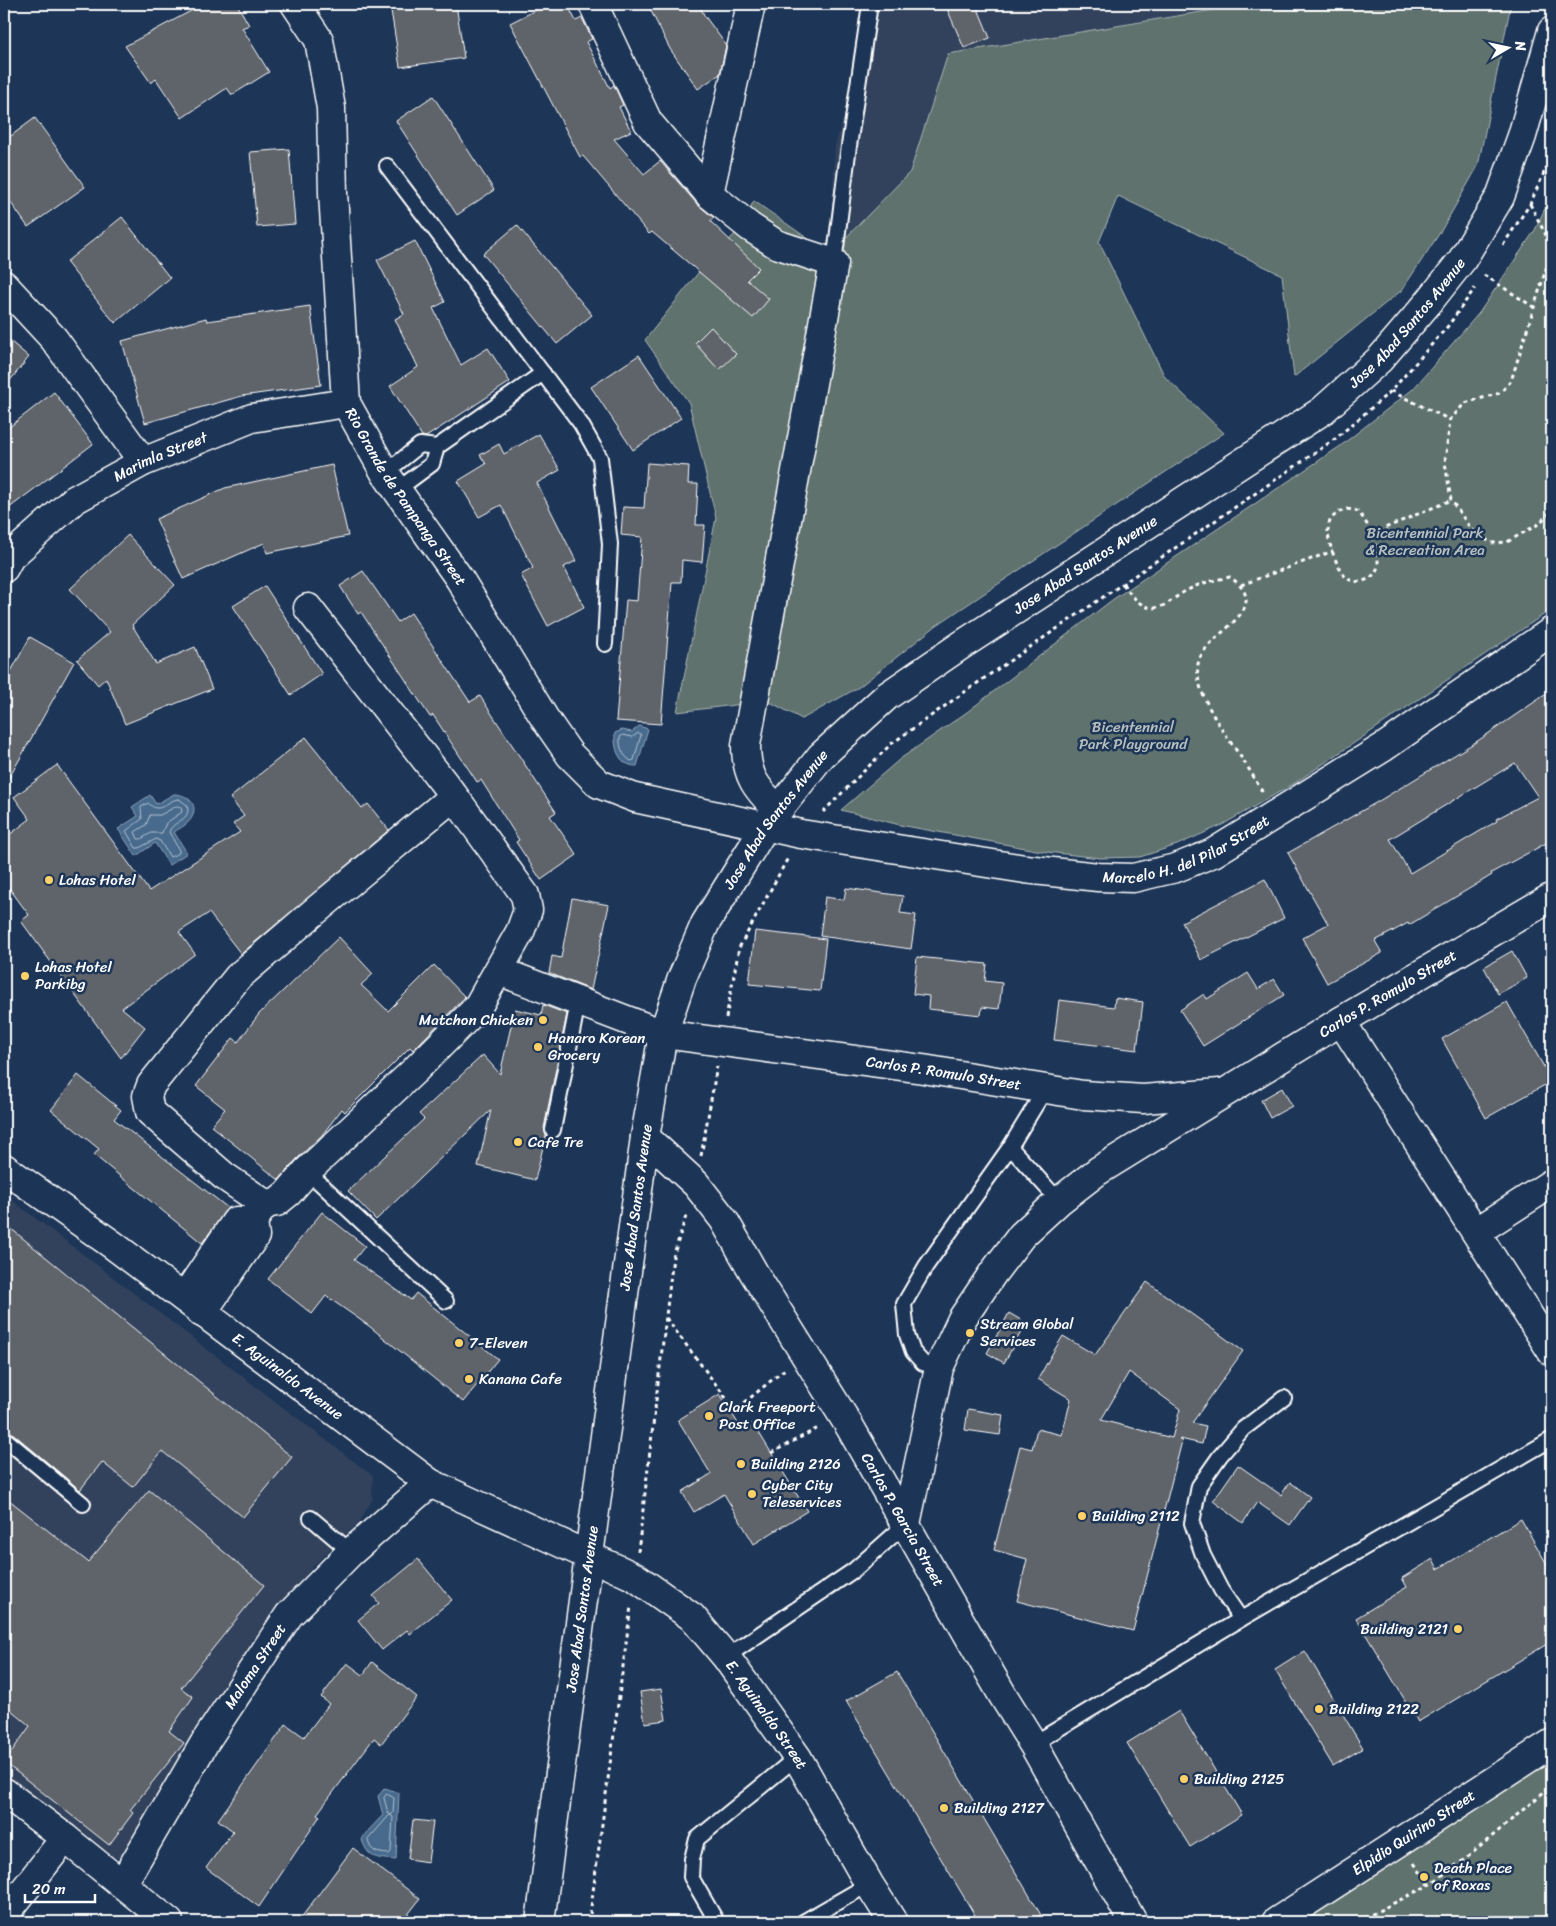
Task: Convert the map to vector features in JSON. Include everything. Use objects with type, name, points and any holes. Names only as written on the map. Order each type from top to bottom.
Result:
[{"type":"street","name":"Rio Grande de Pampanga Street","points":[[295,4],[319,40],[331,108],[333,193],[346,403],[391,482],[459,578],[545,719],[570,755],[599,784],[635,798],[771,818]]},
{"type":"street","points":[[593,4],[648,122],[709,194],[750,227],[776,244],[834,263],[746,745],[746,758],[752,777],[771,818]]},
{"type":"street","points":[[709,194],[751,4]]},
{"type":"street","name":"Jose Abad Santos Avenue","points":[[540,1922],[645,1137],[663,1034],[682,978],[705,924],[771,818],[821,756],[887,696],[960,646],[1322,411],[1380,359],[1462,260],[1500,197],[1524,126],[1552,31]]},
{"type":"street","points":[[4,285],[54,339],[143,462]]},
{"type":"street","name":"Marimla Street","points":[[4,568],[10,557],[74,500],[143,462],[252,418],[346,403]]},
{"type":"street","points":[[193,1305],[236,1221],[259,1212],[288,1193],[307,1171],[414,1071],[477,1008],[520,932],[528,910],[525,895],[454,796],[308,608]]},
{"type":"street","name":"Marcelo H. del Pilar Street","points":[[771,818],[801,834],[1025,869],[1098,877],[1133,878],[1176,868],[1213,853],[1400,736],[1552,631]]},
{"type":"street","points":[[259,1212],[224,1176],[150,1112],[147,1096],[151,1085],[238,977],[454,796]]},
{"type":"street","name":"Carlos P. Romulo Street","points":[[906,1524],[940,1368],[962,1319],[993,1272],[1022,1235],[1059,1201],[1098,1171],[1224,1092],[1552,898]]},
{"type":"street","name":"Carlos P. Romulo Street","points":[[498,971],[663,1034],[905,1066],[1084,1095],[1143,1099],[1224,1092]]},
{"type":"street","points":[[1341,1022],[1552,1352]]},
{"type":"street","name":"Carlos P. Garcia Street","points":[[645,1137],[696,1184],[724,1220],[754,1273],[842,1413],[1002,1694],[1033,1744],[1133,1922]]},
{"type":"street","name":"E. Aguinaldo Avenue","points":[[4,1168],[193,1305],[430,1483],[588,1557]]},
{"type":"street","points":[[1476,1232],[1552,1184]]},
{"type":"street","name":"Maloma Street","points":[[123,1883],[205,1742],[289,1614],[351,1552],[430,1483]]},
{"type":"street","name":"E. Aguinaldo Street","points":[[588,1557],[635,1577],[692,1617],[726,1657],[797,1757],[869,1884],[893,1922]]},
{"type":"street","name":"Elpidio Quirino Street","points":[[1276,1922],[1552,1743]]},
{"type":"street","points":[[4,1792],[66,1838],[169,1922]]},
{"type":"street","points":[[4,1916],[66,1838]]},
{"type":"lane","points":[[834,263],[870,4]]},
{"type":"lane","points":[[387,166],[581,424],[600,458],[610,544],[605,644]]},
{"type":"lane","points":[[391,482],[432,464],[437,448],[543,373]]},
{"type":"lane","points":[[391,482],[420,445],[437,448]]},
{"type":"lane","points":[[553,1130],[578,1002]]},
{"type":"lane","points":[[940,1368],[923,1362],[913,1352],[907,1335],[904,1304],[926,1266],[1010,1147],[1046,1088]]},
{"type":"lane","points":[[1010,1147],[1059,1201]]},
{"type":"lane","points":[[307,1171],[446,1301]]},
{"type":"lane","points":[[1241,1619],[1221,1590],[1203,1555],[1192,1523],[1199,1486],[1220,1456],[1244,1429],[1284,1398]]},
{"type":"lane","points":[[4,1438],[83,1504]]},
{"type":"lane","points":[[1033,1744],[1241,1619],[1552,1439]]},
{"type":"lane","points":[[311,1518],[351,1552]]},
{"type":"lane","points":[[726,1657],[854,1570],[906,1524]]},
{"type":"lane","points":[[717,1922],[691,1877],[692,1859],[697,1839],[797,1757]]},
{"type":"lane","points":[[803,1922],[869,1884]]},
{"type":"path","points":[[1499,251],[1530,204],[1552,155]]},
{"type":"path","points":[[1530,204],[1552,247]]},
{"type":"path","points":[[1552,261],[1547,266],[1511,381],[1500,393],[1464,403],[1450,420],[1445,462],[1451,500],[1471,529],[1491,543],[1507,542],[1537,525],[1552,512]]},
{"type":"path","points":[[589,1922],[635,1577],[673,1258],[696,1184],[739,948],[801,834],[892,744],[1335,439],[1391,390],[1448,326],[1489,267]]},
{"type":"path","points":[[1484,275],[1535,308]]},
{"type":"path","points":[[1391,390],[1450,420]]},
{"type":"path","points":[[1371,534],[1451,500]]},
{"type":"path","points":[[1355,510],[1371,534],[1378,555],[1377,568],[1373,576],[1358,582],[1348,579],[1340,571],[1333,551],[1328,530],[1330,521],[1336,513],[1355,510]]},
{"type":"path","points":[[1241,585],[1333,551]]},
{"type":"path","points":[[1123,584],[1133,598],[1146,607],[1159,608],[1187,590],[1209,581],[1230,577],[1241,585],[1246,607],[1235,621],[1203,651],[1198,664],[1200,683],[1220,728],[1246,765],[1276,814]]},
{"type":"path","points":[[665,1318],[735,1410]]},
{"type":"path","points":[[732,1413],[805,1353]]},
{"type":"path","points":[[771,1453],[809,1434],[842,1413]]},
{"type":"path","points":[[1357,1922],[1429,1885],[1469,1856],[1552,1785]]},
{"type":"shaded area","points":[[865,4],[1249,4],[948,54],[910,172],[830,254],[835,145],[844,117]]},
{"type":"shaded area","points":[[4,1194],[373,1476],[372,1500],[360,1521],[315,1564],[253,1640],[129,1851],[118,1858],[108,1856],[4,1773]]},
{"type":"green space","points":[[1249,4],[1511,4],[1478,166],[1441,231],[1402,290],[1294,377],[1282,275],[1118,196],[1099,242],[1165,377],[1224,433],[937,625],[859,687],[802,719],[768,701],[677,712],[716,518],[689,403],[645,340],[702,268],[735,234],[754,201],[830,254],[910,172],[948,54]]},
{"type":"green space","name":"Bicentennial Park & Recreation Area","points":[[1552,193],[1552,609],[1295,783],[1222,825],[1177,845],[1140,857],[1100,858],[1047,852],[900,825],[841,810],[900,759],[967,712],[1112,600],[1339,447],[1413,389],[1479,313],[1535,230]]},
{"type":"green space","points":[[1552,1753],[1552,1922],[1296,1922]]},
{"type":"water","points":[[639,726],[648,729],[637,766],[626,763],[619,756],[615,745],[615,733],[622,730],[632,732]]},
{"type":"water","points":[[174,794],[179,794],[190,800],[194,808],[191,819],[174,832],[187,853],[169,865],[155,843],[136,856],[118,829],[138,816],[132,807],[150,795],[156,804]]},
{"type":"water","points":[[385,1788],[399,1793],[396,1860],[374,1857],[365,1847],[362,1840],[365,1834],[383,1815],[378,1796]]},
{"type":"building","points":[[204,4],[237,4],[249,25],[242,28],[269,72],[232,95],[227,88],[182,118],[156,79],[151,83],[125,46]]},
{"type":"building","points":[[390,4],[456,4],[464,58],[400,67]]},
{"type":"building","points":[[548,4],[567,4],[576,21],[582,18],[592,39],[586,42],[610,88],[614,85],[623,105],[619,107],[631,131],[614,139],[644,174],[660,161],[697,204],[714,218],[710,221],[759,268],[747,280],[769,299],[753,318],[652,232],[649,234],[583,156],[580,157],[510,23]]},
{"type":"building","points":[[661,4],[699,4],[704,15],[726,45],[720,74],[698,89],[670,49],[650,9]]},
{"type":"building","points":[[945,4],[976,4],[990,38],[964,48]]},
{"type":"building","points":[[433,96],[494,190],[457,215],[396,121]]},
{"type":"building","points":[[35,118],[85,187],[28,227],[4,193],[4,141]]},
{"type":"building","points":[[289,149],[295,224],[257,227],[250,152]]},
{"type":"building","points":[[122,217],[170,278],[115,323],[66,262]]},
{"type":"building","points":[[517,225],[592,315],[557,344],[483,254]]},
{"type":"building","points":[[415,241],[445,302],[433,308],[461,365],[488,348],[510,382],[426,437],[422,436],[390,386],[418,367],[395,319],[404,314],[377,260]]},
{"type":"building","points":[[310,306],[321,385],[242,396],[145,423],[122,341],[206,318],[207,321]]},
{"type":"building","points":[[711,327],[736,354],[719,370],[695,343]]},
{"type":"building","points":[[4,336],[29,357],[4,388]]},
{"type":"building","points":[[639,355],[681,418],[633,450],[591,387]]},
{"type":"building","points":[[54,392],[93,444],[4,512],[4,428],[8,428]]},
{"type":"building","points":[[539,434],[560,470],[537,483],[576,561],[564,567],[584,607],[548,626],[521,575],[533,568],[501,505],[479,517],[458,481],[486,464],[480,455],[499,444],[504,454]]},
{"type":"building","points":[[647,463],[689,466],[688,484],[698,484],[696,525],[705,525],[702,562],[682,560],[681,582],[672,582],[661,724],[616,721],[626,600],[637,601],[642,537],[621,535],[623,507],[644,508]]},
{"type":"building","points":[[332,465],[348,536],[267,553],[264,543],[183,579],[156,519],[225,488]]},
{"type":"building","points":[[128,535],[175,585],[132,625],[156,664],[195,647],[212,689],[125,724],[106,678],[98,685],[77,660],[110,632],[70,589]]},
{"type":"building","points":[[363,571],[398,622],[411,613],[470,702],[480,696],[556,812],[550,816],[577,855],[541,880],[516,842],[519,840],[481,780],[477,782],[433,715],[430,717],[361,612],[358,614],[340,586]]},
{"type":"building","points":[[265,586],[322,674],[291,695],[233,606]]},
{"type":"building","points":[[30,637],[74,662],[4,787],[4,684]]},
{"type":"building","points":[[1552,690],[1552,840],[1491,873],[1492,875],[1409,925],[1408,923],[1375,941],[1382,953],[1327,983],[1302,938],[1328,924],[1288,853],[1379,801],[1479,740]],"holes":[[[1515,763],[1538,797],[1496,819],[1497,821],[1410,873],[1390,839]]]},
{"type":"building","points":[[306,737],[362,808],[368,804],[389,830],[241,954],[209,913],[179,932],[195,954],[122,1008],[145,1027],[121,1058],[21,921],[29,915],[4,881],[4,839],[30,819],[14,797],[57,765],[149,891],[240,832],[233,824],[244,816],[230,798]]},
{"type":"building","points":[[1265,879],[1284,918],[1201,960],[1182,922]]},
{"type":"building","points":[[846,888],[903,896],[900,913],[916,915],[911,949],[820,936],[825,897],[844,900]]},
{"type":"building","points":[[572,898],[609,905],[591,990],[549,973],[552,956],[561,958]]},
{"type":"building","points":[[755,931],[826,939],[820,991],[749,984]]},
{"type":"building","points":[[339,937],[373,974],[361,985],[388,1011],[434,965],[465,997],[413,1050],[410,1047],[345,1112],[342,1109],[322,1135],[296,1160],[279,1180],[211,1126],[225,1109],[196,1086],[233,1038],[238,1042],[259,1014]]},
{"type":"building","points":[[1512,951],[1527,978],[1498,994],[1484,967]]},
{"type":"building","points":[[917,957],[987,964],[985,981],[1002,983],[999,1009],[982,1007],[981,1015],[928,1009],[929,996],[913,994]]},
{"type":"building","points":[[1248,973],[1258,989],[1274,979],[1284,995],[1203,1046],[1180,1010],[1204,994],[1207,999]]},
{"type":"building","points":[[1115,998],[1143,1002],[1137,1050],[1054,1040],[1059,1000],[1114,1007]]},
{"type":"building","points":[[1507,1002],[1552,1081],[1486,1118],[1442,1039]]},
{"type":"building","points":[[543,1005],[567,1014],[544,1128],[546,1135],[535,1180],[478,1166],[491,1110],[376,1220],[348,1191],[424,1119],[419,1114],[483,1055],[500,1074],[515,1009],[541,1015]]},
{"type":"building","points":[[78,1075],[121,1110],[114,1119],[228,1208],[202,1243],[94,1155],[99,1149],[51,1110]]},
{"type":"building","points":[[1282,1088],[1292,1106],[1270,1118],[1261,1100]]},
{"type":"building","points":[[322,1212],[365,1246],[354,1260],[411,1300],[416,1293],[498,1359],[463,1402],[369,1326],[326,1296],[312,1314],[268,1279]]},
{"type":"building","points":[[4,1223],[292,1457],[243,1517],[162,1451],[133,1487],[102,1462],[80,1490],[10,1431],[4,1429]]},
{"type":"building","name":"Building 2112","points":[[1147,1282],[1243,1351],[1192,1423],[1206,1426],[1202,1444],[1179,1440],[1182,1441],[1133,1631],[1017,1601],[1027,1559],[994,1550],[1020,1446],[1032,1449],[1037,1429],[1062,1435],[1071,1399],[1038,1379],[1063,1336],[1095,1355]],"holes":[[[1129,1372],[1180,1409],[1172,1438],[1101,1420]]]},
{"type":"building","points":[[1009,1313],[1026,1323],[1004,1363],[987,1353]]},
{"type":"building","name":"Building 2126","points":[[720,1394],[742,1430],[753,1423],[807,1511],[754,1544],[724,1494],[694,1512],[682,1492],[711,1474],[678,1420]]},
{"type":"building","points":[[968,1409],[1003,1415],[1000,1435],[965,1430]]},
{"type":"building","points":[[1238,1465],[1281,1495],[1290,1482],[1310,1497],[1290,1525],[1257,1502],[1243,1523],[1213,1501]]},
{"type":"building","points":[[149,1490],[264,1585],[181,1688],[193,1697],[169,1731],[184,1743],[130,1810],[133,1813],[109,1845],[4,1762],[30,1726],[4,1704],[4,1496],[88,1562]]},
{"type":"building","name":"Building 2121","points":[[1521,1519],[1552,1573],[1552,1641],[1418,1722],[1356,1618],[1407,1587],[1402,1578],[1433,1559],[1438,1569]]},
{"type":"building","points":[[418,1559],[452,1600],[410,1634],[407,1630],[382,1650],[358,1620],[379,1603],[373,1596]]},
{"type":"building","name":"Building 2122","points":[[1305,1651],[1363,1748],[1333,1766],[1275,1670]]},
{"type":"building","points":[[372,1662],[417,1697],[381,1744],[374,1738],[317,1814],[320,1816],[259,1907],[206,1868],[233,1831],[218,1820],[286,1724],[304,1737],[329,1704],[321,1697],[347,1663],[363,1675]]},
{"type":"building","name":"Building 2127","points":[[897,1672],[1041,1915],[1027,1922],[979,1922],[846,1701]]},
{"type":"building","points":[[661,1689],[666,1720],[645,1723],[640,1692]]},
{"type":"building","name":"Building 2125","points":[[1179,1711],[1242,1815],[1190,1847],[1127,1743]]},
{"type":"building","points":[[413,1820],[433,1822],[428,1862],[408,1859]]},
{"type":"building","points":[[353,1848],[420,1899],[402,1922],[298,1922]]},
{"type":"place","name":"Lohas Hotel","points":[[49,880]]},
{"type":"place","name":"Lohas Hotel Parkibg","points":[[25,976]]},
{"type":"place","name":"Matchon Chicken","points":[[543,1020]]},
{"type":"place","name":"Hanaro Korean Grocery","points":[[538,1047]]},
{"type":"place","name":"Cafe Tre","points":[[518,1142]]},
{"type":"place","name":"Stream Global Services","points":[[970,1333]]},
{"type":"place","name":"7-Eleven","points":[[459,1343]]},
{"type":"place","name":"Kanana Cafe","points":[[469,1379]]},
{"type":"place","name":"Clark Freeport Post Office","points":[[709,1416]]},
{"type":"place","name":"Building 2126","points":[[741,1464]]},
{"type":"place","name":"Cyber City Teleservices","points":[[752,1494]]},
{"type":"place","name":"Building 2112","points":[[1082,1516]]},
{"type":"place","name":"Building 2121","points":[[1458,1629]]},
{"type":"place","name":"Building 2122","points":[[1319,1709]]},
{"type":"place","name":"Building 2125","points":[[1184,1779]]},
{"type":"place","name":"Building 2127","points":[[944,1808]]},
{"type":"place","name":"Death Place of Roxas","points":[[1424,1877]]},
{"type":"park label","name":"Bicentennial Park Playground","points":[[1133,736]]}]
